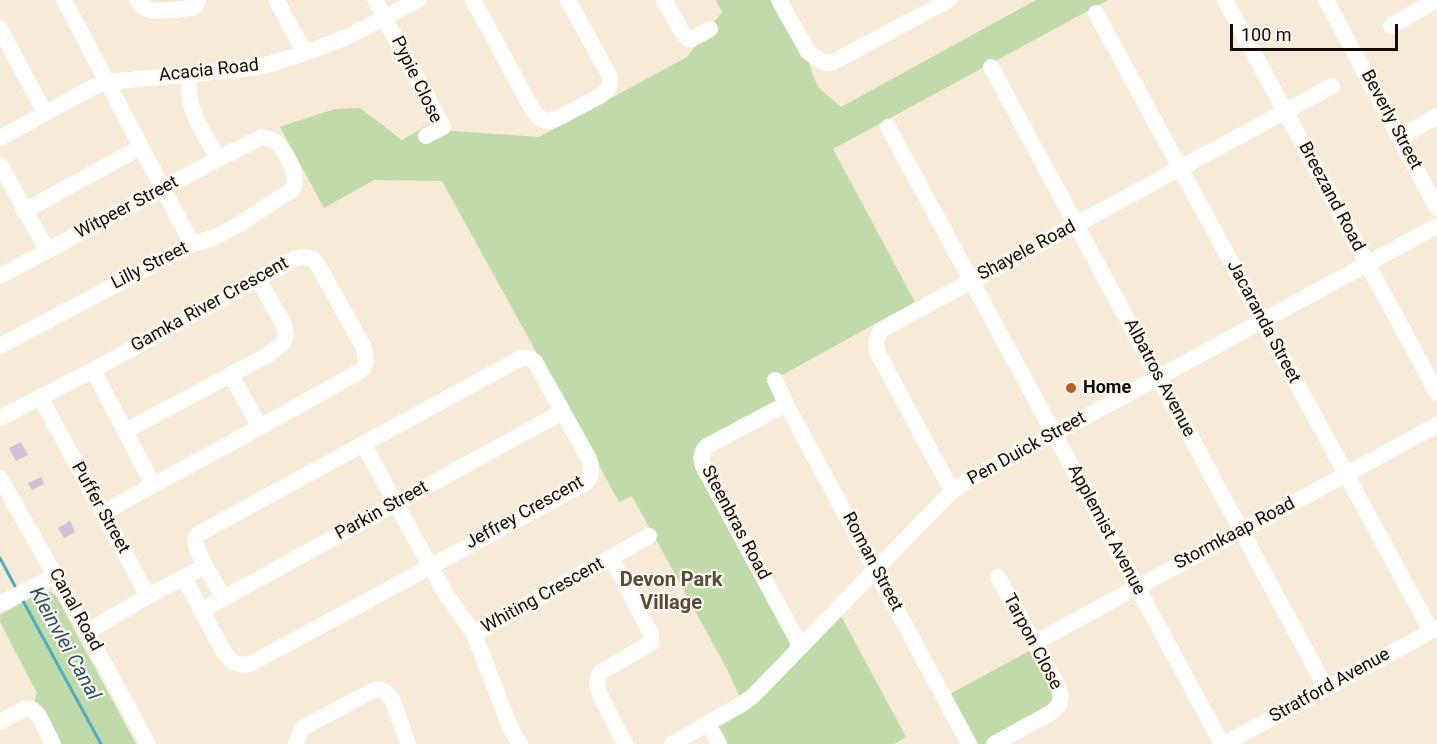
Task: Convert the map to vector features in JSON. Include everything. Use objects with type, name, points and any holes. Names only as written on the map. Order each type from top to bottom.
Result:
[{"type":"street","points":[[64,0],[192,244]]},
{"type":"street","points":[[137,0],[145,8],[154,11],[191,8],[198,0]]},
{"type":"street","points":[[276,0],[305,53]]},
{"type":"street","points":[[375,0],[385,18]]},
{"type":"street","name":"Acacia Road","points":[[0,138],[93,87],[108,82],[254,68],[305,53],[346,37],[418,0]]},
{"type":"street","points":[[473,0],[531,107],[537,116],[549,121],[600,96],[610,84],[610,78],[568,0]]},
{"type":"street","points":[[664,0],[688,39],[710,29]]},
{"type":"street","points":[[779,0],[808,52],[827,63],[833,62],[949,0]]},
{"type":"street","name":"Breezand Road","points":[[1225,0],[1437,393]]},
{"type":"street","name":"Beverly Street","points":[[1326,0],[1437,208]]},
{"type":"street","points":[[1391,26],[1436,0]]},
{"type":"street","name":"Jacaranda Street","points":[[1096,13],[1346,474],[1434,629]]},
{"type":"street","name":"Pypie Close","points":[[385,18],[443,127],[426,136]]},
{"type":"street","points":[[0,29],[45,113]]},
{"type":"street","name":"Albatros Avenue","points":[[991,68],[1326,688]]},
{"type":"street","points":[[188,74],[193,111],[218,159]]},
{"type":"street","name":"Shayele Road","points":[[952,491],[877,352],[876,341],[881,330],[1332,86]]},
{"type":"street","points":[[1400,136],[1437,116]]},
{"type":"street","name":"Applemist Avenue","points":[[888,127],[1223,744]]},
{"type":"street","name":"Witpeer Street","points":[[0,276],[262,137],[267,137],[278,144],[293,169],[295,182]]},
{"type":"street","points":[[24,211],[141,147]]},
{"type":"street","points":[[0,165],[46,250]]},
{"type":"street","name":"Lilly Street","points":[[0,346],[192,244],[213,238],[238,225],[293,189],[295,182]]},
{"type":"street","name":"Pen Duick Street","points":[[672,744],[753,696],[952,491],[1437,226]]},
{"type":"street","name":"Gamka River Crescent","points":[[40,398],[294,259],[302,257],[314,259],[364,348],[366,361],[364,367],[357,373],[102,513]]},
{"type":"street","points":[[125,431],[276,350],[283,343],[286,334],[284,325],[258,279]]},
{"type":"street","name":"Jeffrey Crescent","points":[[184,578],[229,659],[234,663],[245,665],[252,663],[587,482],[591,474],[589,459],[535,362],[529,358],[521,358],[200,532],[196,536],[197,549],[224,598]]},
{"type":"street","points":[[93,370],[153,485]]},
{"type":"street","points":[[231,375],[260,427]]},
{"type":"street","name":"Roman Street","points":[[775,380],[969,744]]},
{"type":"street","points":[[0,418],[40,398]]},
{"type":"street","name":"Puffer Street","points":[[40,398],[148,596]]},
{"type":"street","name":"Steenbras Road","points":[[786,404],[707,446],[701,458],[703,466],[801,646]]},
{"type":"street","name":"Parkin Street","points":[[202,610],[562,412]]},
{"type":"street","name":"Stormkaap Road","points":[[1034,643],[1437,425]]},
{"type":"street","name":"Whiting Crescent","points":[[363,444],[445,593],[474,634],[510,727],[520,744]]},
{"type":"street","name":"Canal Road","points":[[0,478],[52,577],[87,632],[148,744]]},
{"type":"street","name":"Whiting Crescent","points":[[474,634],[649,536]]},
{"type":"street","name":"Whiting Crescent","points":[[611,557],[651,634],[651,643],[606,669],[600,673],[598,678],[600,696],[625,744]]},
{"type":"street","points":[[87,632],[205,566]]},
{"type":"street","points":[[0,604],[52,577]]},
{"type":"street","name":"Tarpon Close","points":[[994,744],[1052,712],[1060,703],[1059,688],[998,577]]},
{"type":"street","name":"Stratford Avenue","points":[[1223,744],[1434,629]]},
{"type":"street","points":[[296,744],[304,727],[370,692],[382,690],[392,699],[408,744]]},
{"type":"street","points":[[0,723],[24,709],[32,709],[39,716],[53,744]]},
{"type":"street","points":[[708,724],[719,744]]},
{"type":"green space","points":[[716,0],[775,0],[807,58],[820,89],[841,107],[1036,0],[1108,0],[833,149],[915,302],[773,380],[776,402],[701,448],[790,636],[789,652],[741,699],[727,669],[632,496],[619,502],[442,181],[374,180],[324,208],[280,127],[335,109],[360,108],[402,140],[431,123],[453,131],[539,137],[687,57],[722,12]]},
{"type":"green space","points":[[42,592],[51,592],[56,596],[136,744],[58,744],[33,706],[37,693],[0,622],[0,615]]},
{"type":"green space","points":[[840,614],[906,737],[894,744],[723,744],[719,726]]},
{"type":"green space","points":[[1033,649],[1055,690],[1055,703],[987,744],[976,744],[948,695]]},
{"type":"building","points":[[21,442],[28,455],[16,461],[9,448]]},
{"type":"building","points":[[41,477],[44,484],[32,490],[28,483]]},
{"type":"building","points":[[70,521],[75,532],[64,538],[58,528]]},
{"type":"waterway","name":"Kleinvlei Canal","points":[[0,558],[16,588]]},
{"type":"waterway","name":"Kleinvlei Canal","points":[[22,599],[101,744]]},
{"type":"place","name":"Home","points":[[1071,388]]},
{"type":"district","name":"Devon Park Village","points":[[671,592]]}]
